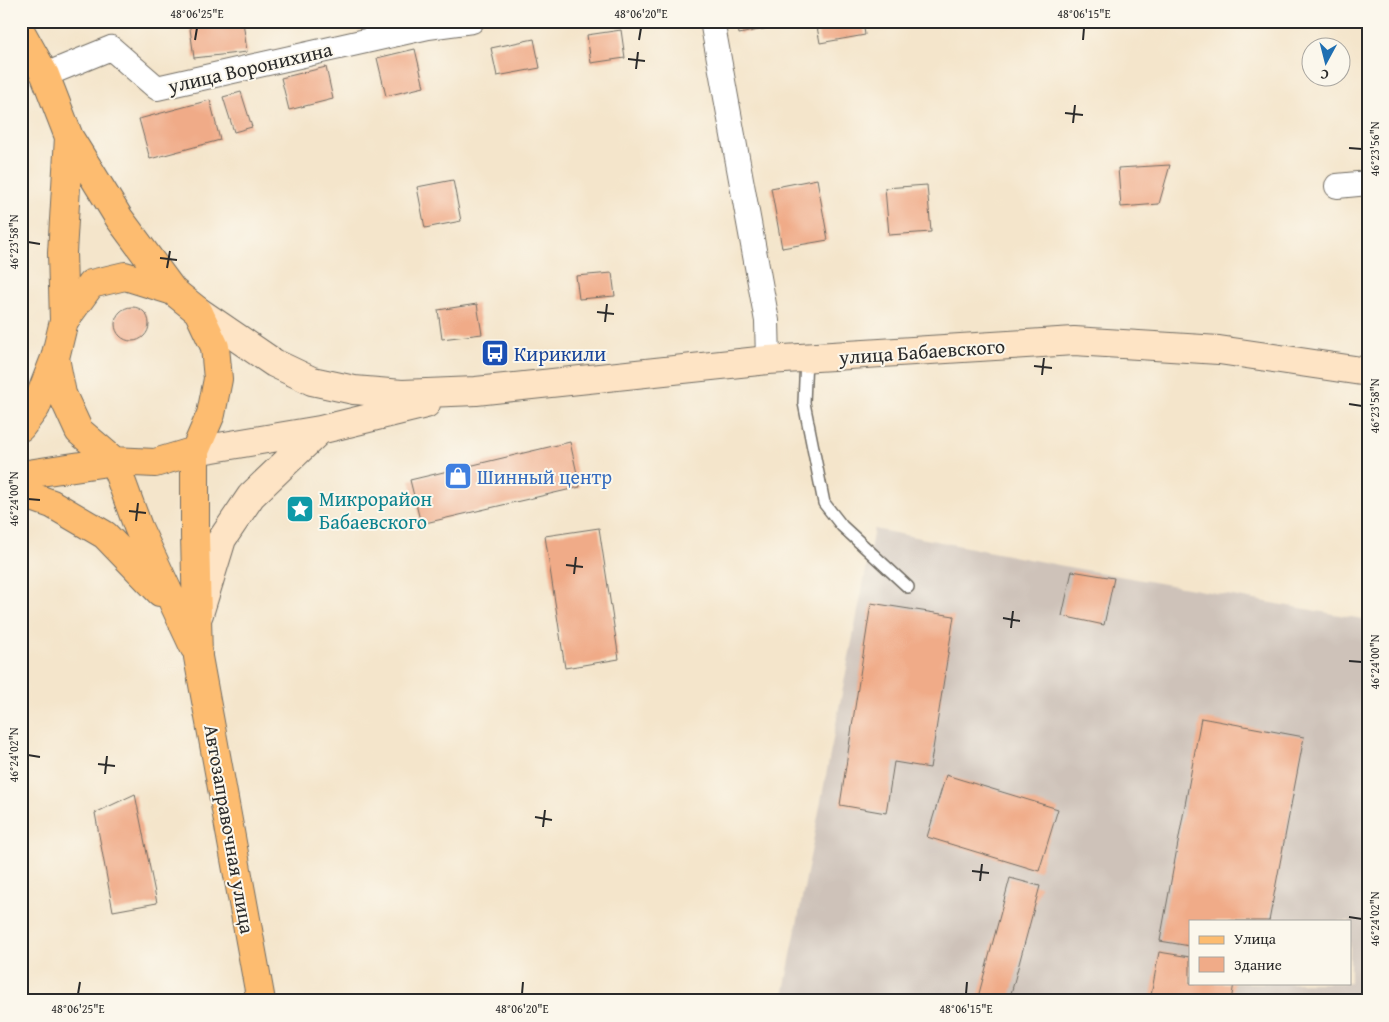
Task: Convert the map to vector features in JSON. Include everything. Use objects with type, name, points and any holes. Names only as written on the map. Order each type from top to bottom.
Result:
[{"type":"main road","points":[[21,32],[46,75],[69,137],[119,218],[173,291],[198,311],[274,364],[312,381],[354,390],[402,394],[476,391]]},
{"type":"main road","points":[[21,427],[36,407],[55,358],[64,321],[62,252],[69,137]]},
{"type":"main road","points":[[64,321],[91,284],[125,276],[173,291]]},
{"type":"main road","points":[[195,451],[211,414],[218,379],[215,347],[198,311]]},
{"type":"main road","name":"улица Бабаевского","points":[[476,391],[768,360],[1074,341],[1219,350],[1368,372]]},
{"type":"main road","points":[[55,358],[62,394],[80,431],[114,461],[138,527],[186,613]]},
{"type":"main road","points":[[21,475],[114,461],[155,463],[195,451],[320,430],[476,391]]},
{"type":"main road","points":[[186,613],[222,539],[251,496],[320,430]]},
{"type":"main road","name":"Автозаправочная улица","points":[[195,451],[195,536],[186,613],[198,657],[261,1001]]},
{"type":"main road","points":[[21,493],[52,504],[105,535],[186,613]]},
{"type":"street","name":"улица Воронихина","points":[[46,75],[112,48],[157,88],[428,27],[472,21]]},
{"type":"street","points":[[712,21],[767,321],[768,360]]},
{"type":"street","points":[[1337,186],[1368,183]]},
{"type":"lane","points":[[806,358],[804,403],[824,503],[842,526],[908,587]]},
{"type":"shaded area","points":[[874,529],[1074,568],[1368,620],[1368,1001],[782,1001]]},
{"type":"building","points":[[189,21],[243,21],[247,52],[194,58]]},
{"type":"building","points":[[737,21],[782,21],[783,25],[739,34]]},
{"type":"building","points":[[816,21],[863,21],[865,35],[820,43]]},
{"type":"building","points":[[621,30],[625,58],[591,63],[587,35]]},
{"type":"building","points":[[534,39],[540,68],[497,76],[491,48]]},
{"type":"building","points":[[415,49],[424,87],[386,96],[377,58]]},
{"type":"building","points":[[326,67],[333,99],[289,110],[281,78]]},
{"type":"building","points":[[241,92],[252,127],[234,132],[223,97]]},
{"type":"building","points":[[210,100],[220,140],[150,159],[139,119]]},
{"type":"building","points":[[1170,165],[1159,204],[1121,207],[1118,168]]},
{"type":"building","points":[[817,179],[828,240],[782,248],[771,188]]},
{"type":"building","points":[[453,180],[461,221],[425,228],[417,187]]},
{"type":"building","points":[[927,185],[931,232],[889,235],[885,188]]},
{"type":"building","points":[[612,273],[615,296],[579,299],[576,276]]},
{"type":"building","points":[[477,304],[482,334],[442,339],[438,310]]},
{"type":"building","points":[[132,307],[144,312],[149,324],[144,336],[132,341],[120,336],[115,324],[120,312]]},
{"type":"building","points":[[570,442],[580,487],[421,524],[410,480]]},
{"type":"building","points":[[599,528],[619,659],[565,668],[545,536]]},
{"type":"building","points":[[1072,571],[1114,578],[1104,625],[1062,616]]},
{"type":"building","points":[[871,603],[954,616],[930,768],[894,762],[886,813],[840,805]]},
{"type":"building","points":[[1201,718],[1304,737],[1269,920],[1189,920],[1189,946],[1160,941]]},
{"type":"building","points":[[946,775],[1058,809],[1039,871],[927,837]]},
{"type":"building","points":[[135,794],[157,903],[113,911],[95,813]]},
{"type":"building","points":[[1010,878],[1040,886],[1009,1001],[977,1001]]},
{"type":"building","points":[[1159,952],[1189,957],[1189,984],[1234,984],[1231,1001],[1150,1001]]},
{"type":"place","name":"Кирикили","points":[[495,353]]},
{"type":"place","name":"Шинный центр","points":[[458,476]]},
{"type":"place","name":"Микрорайон Бабаевского","points":[[300,509]]}]
